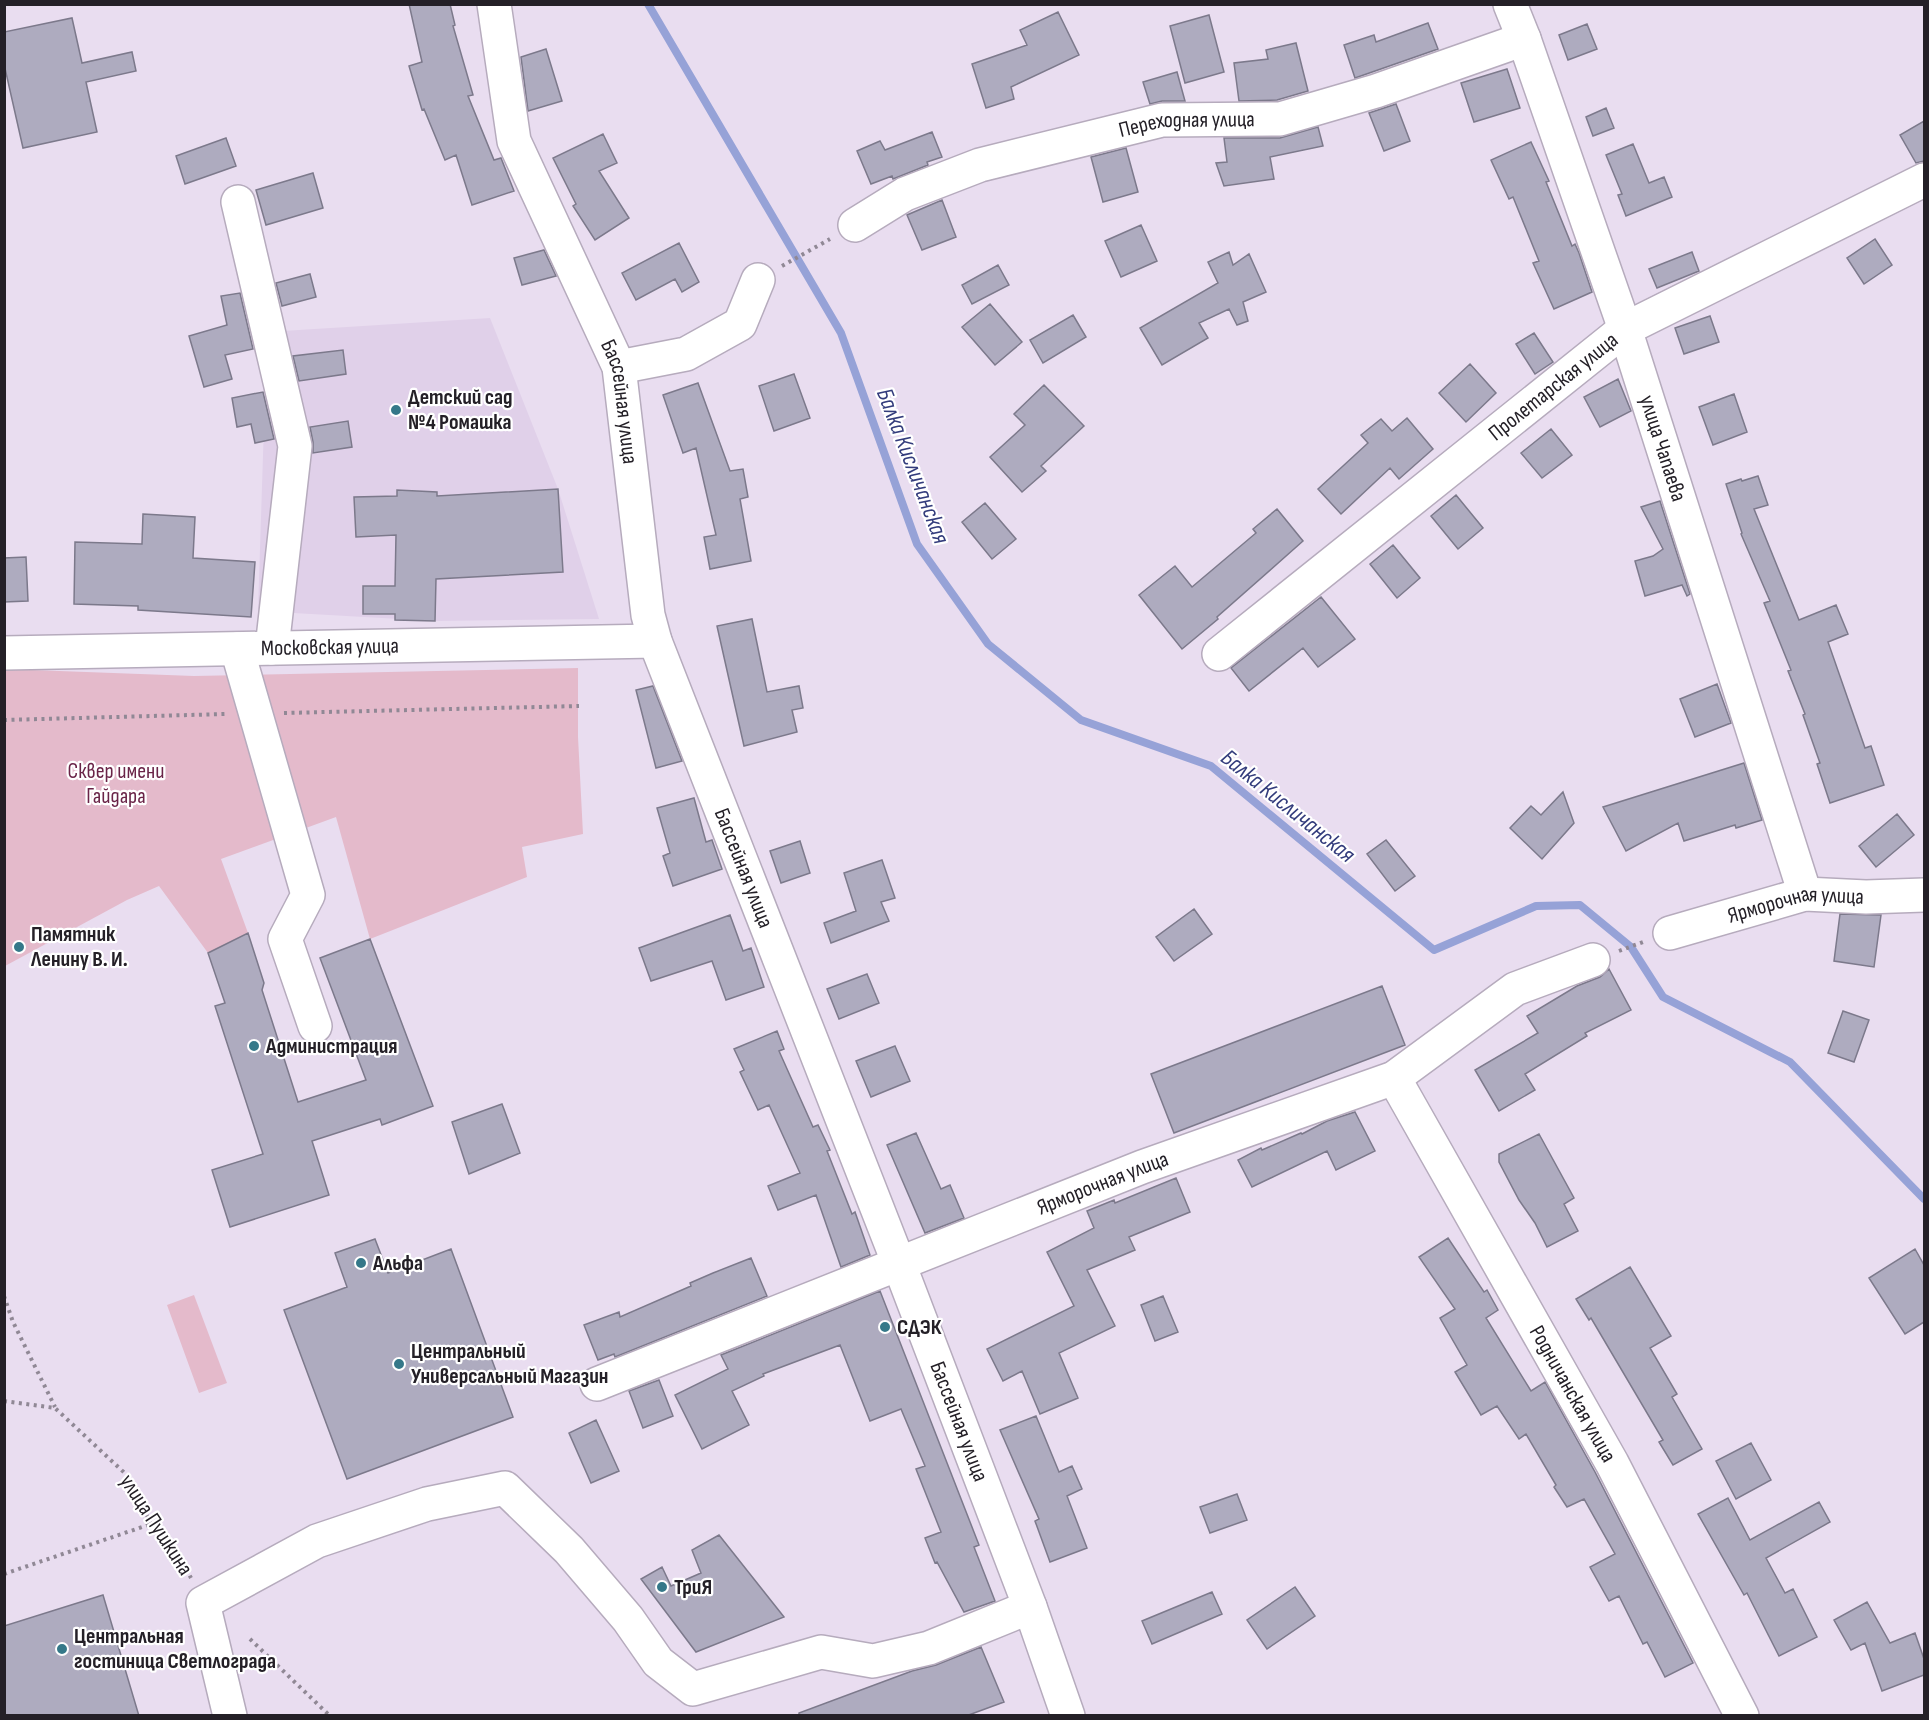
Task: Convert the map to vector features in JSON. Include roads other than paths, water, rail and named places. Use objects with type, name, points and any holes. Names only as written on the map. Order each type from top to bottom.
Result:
[{"type":"street","name":"Бассейная улица","points":[[494,4],[514,141],[619,367],[648,615],[655,642],[899,1264],[1030,1607],[1068,1716]]},
{"type":"street","name":"улица Чапаева","points":[[1510,4],[1625,329],[1805,894]]},
{"type":"street","name":"Переходная улица","points":[[855,225],[905,194],[980,165],[1162,120],[1280,118],[1376,91],[1524,39]]},
{"type":"street","name":"Пролетарская улица","points":[[1219,654],[1625,329],[1924,180]]},
{"type":"street","points":[[238,202],[295,446],[272,648]]},
{"type":"street","points":[[619,367],[686,354],[740,324],[758,280]]},
{"type":"street","name":"Московская улица","points":[[4,653],[655,642]]},
{"type":"street","points":[[237,649],[308,895],[285,939],[315,1026]]},
{"type":"street","name":"Ярморочная улица","points":[[1670,933],[1805,894],[1866,897],[1924,895]]},
{"type":"street","name":"Ярморочная улица","points":[[597,1384],[1142,1167],[1394,1078],[1515,989],[1593,960]]},
{"type":"street","name":"Родничанская улица","points":[[1394,1078],[1612,1463],[1742,1716]]},
{"type":"street","name":"улица Пушкина","points":[[230,1716],[203,1603],[317,1541],[427,1504],[505,1488],[569,1550],[628,1619],[658,1662],[693,1689],[821,1652],[873,1661],[929,1648],[1030,1607]]},
{"type":"waterway","name":"Балка Кисличанская","points":[[648,4],[841,333],[917,544],[988,644],[1081,720],[1211,766],[1434,950],[1536,906],[1580,905],[1631,947],[1663,997],[1790,1062],[1924,1199]]},
{"type":"place","name":"Детский сад №4 Ромашка","points":[[396,410]]},
{"type":"place","name":"Памятник Ленину В. И.","points":[[19,947]]},
{"type":"place","name":"Администрация","points":[[254,1046]]},
{"type":"place","name":"Альфа","points":[[361,1263]]},
{"type":"place","name":"СДЭК","points":[[885,1327]]},
{"type":"place","name":"Центральный Универсальный Магазин","points":[[399,1364]]},
{"type":"place","name":"ТриЯ","points":[[662,1587]]},
{"type":"place","name":"Центральная гостиница Светлограда","points":[[62,1649]]},
{"type":"park label","name":"Сквер имени Гайдара","points":[[116,784]]}]
